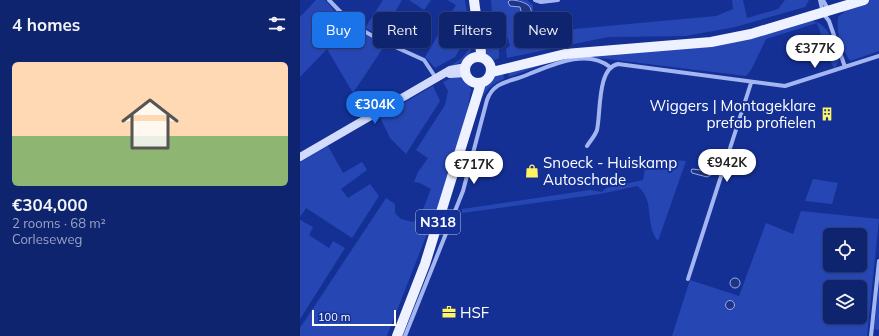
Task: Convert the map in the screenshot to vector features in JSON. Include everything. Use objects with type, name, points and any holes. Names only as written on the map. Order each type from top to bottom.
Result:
[{"type":"main road","points":[[300,157],[450,70],[466,70],[477,58],[475,38],[478,30],[474,0]]},
{"type":"main road","points":[[824,8],[840,0]]},
{"type":"main road","points":[[477,58],[491,68],[565,54],[668,45],[749,29],[824,8],[864,0]]},
{"type":"main road","points":[[466,70],[477,83],[488,79],[491,68]]},
{"type":"main road","name":"N318","points":[[397,336],[425,264],[473,106],[477,83]]},
{"type":"street","points":[[329,0],[353,25],[380,40],[424,60],[438,77]]},
{"type":"street","points":[[535,0],[541,2],[558,0]]},
{"type":"street","points":[[824,8],[845,67]]},
{"type":"street","points":[[587,146],[596,132],[604,76],[610,67],[618,64],[751,83],[793,85],[879,56]]},
{"type":"street","points":[[405,336],[463,191],[489,94],[499,84],[563,61],[580,59],[603,62],[610,67]]},
{"type":"street","points":[[688,279],[751,83]]},
{"type":"street","points":[[871,336],[879,261]]},
{"type":"shaded area","points":[[316,0],[325,0],[336,12],[312,12],[312,48],[365,48],[365,35],[373,39],[373,48],[383,48],[353,93],[327,49],[300,77],[300,15],[301,16]]},
{"type":"shaded area","points":[[383,0],[402,0],[395,12],[375,12]]},
{"type":"shaded area","points":[[409,0],[431,0],[424,10]]},
{"type":"shaded area","points":[[447,0],[465,0],[467,12],[452,12],[456,5]]},
{"type":"shaded area","points":[[491,0],[510,0],[508,2],[520,7],[522,10],[525,2],[518,0],[527,0],[533,5],[533,12],[514,12],[514,48],[555,48],[507,58],[506,49],[510,46],[506,34],[506,12],[492,12]]},
{"type":"shaded area","points":[[510,0],[520,1],[528,5],[531,11],[521,12],[520,7],[510,6],[508,2]]},
{"type":"shaded area","points":[[732,0],[743,0],[747,18],[778,9],[785,0],[809,0],[805,7],[735,27],[686,36],[608,37],[572,44],[572,29],[716,16],[733,9]]},
{"type":"shaded area","points":[[867,0],[879,0],[879,51],[850,61],[840,40],[838,17],[844,12],[845,8]]},
{"type":"shaded area","points":[[373,16],[373,32],[365,28]]},
{"type":"shaded area","points":[[809,20],[816,22],[822,25],[830,35],[839,60],[835,68],[832,65],[817,23],[766,39],[751,70],[746,76],[583,56],[665,49]]},
{"type":"shaded area","points":[[439,34],[439,48],[461,48],[455,57],[435,68],[425,57]]},
{"type":"shaded area","points":[[471,48],[469,55],[463,61],[447,68],[461,59]]},
{"type":"shaded area","points":[[484,48],[499,48],[499,58],[495,60],[490,58]]},
{"type":"shaded area","points":[[547,63],[509,77],[508,72]]},
{"type":"shaded area","points":[[503,73],[504,79],[491,86],[482,98],[483,89],[487,82]]},
{"type":"shaded area","points":[[462,76],[471,89],[467,113],[436,220],[432,221],[387,336],[300,336],[300,328],[386,198],[395,204],[395,213],[401,219],[413,222],[420,217],[431,189],[420,183],[414,182],[418,172],[428,158],[416,150],[445,105],[448,91],[443,82],[453,77]]},
{"type":"shaded area","points":[[433,86],[440,101],[406,154],[390,138],[380,117]]},
{"type":"shaded area","points":[[328,146],[343,173],[362,162],[367,170],[341,189],[348,198],[370,184],[379,196],[352,238],[306,208],[300,217],[300,162]]},
{"type":"shaded area","points":[[647,158],[686,161],[658,241],[651,227],[646,198],[637,186],[600,194],[462,213],[462,209],[590,190],[602,192],[606,188],[643,180]]},
{"type":"shaded area","points":[[692,169],[709,171],[711,175],[707,177],[692,173]]},
{"type":"shaded area","points":[[813,179],[838,183],[832,204],[805,201]]},
{"type":"shaded area","points":[[801,211],[879,219],[867,336],[672,336],[690,280],[739,296],[766,223],[793,234]]},
{"type":"shaded area","points":[[300,220],[313,227],[309,235],[329,248],[333,241],[345,248],[300,319]]},
{"type":"shaded area","points":[[735,278],[740,283],[735,288],[730,283]]},
{"type":"shaded area","points":[[879,285],[879,330],[874,329]]},
{"type":"shaded area","points":[[730,300],[735,305],[730,310],[725,305]]},
{"type":"place","name":"Wiggers | Montageklare prefab profielen","points":[[827,114]]},
{"type":"place","name":"Snoeck - Huiskamp Autoschade","points":[[532,171]]},
{"type":"place","name":"HSF","points":[[449,312]]}]
